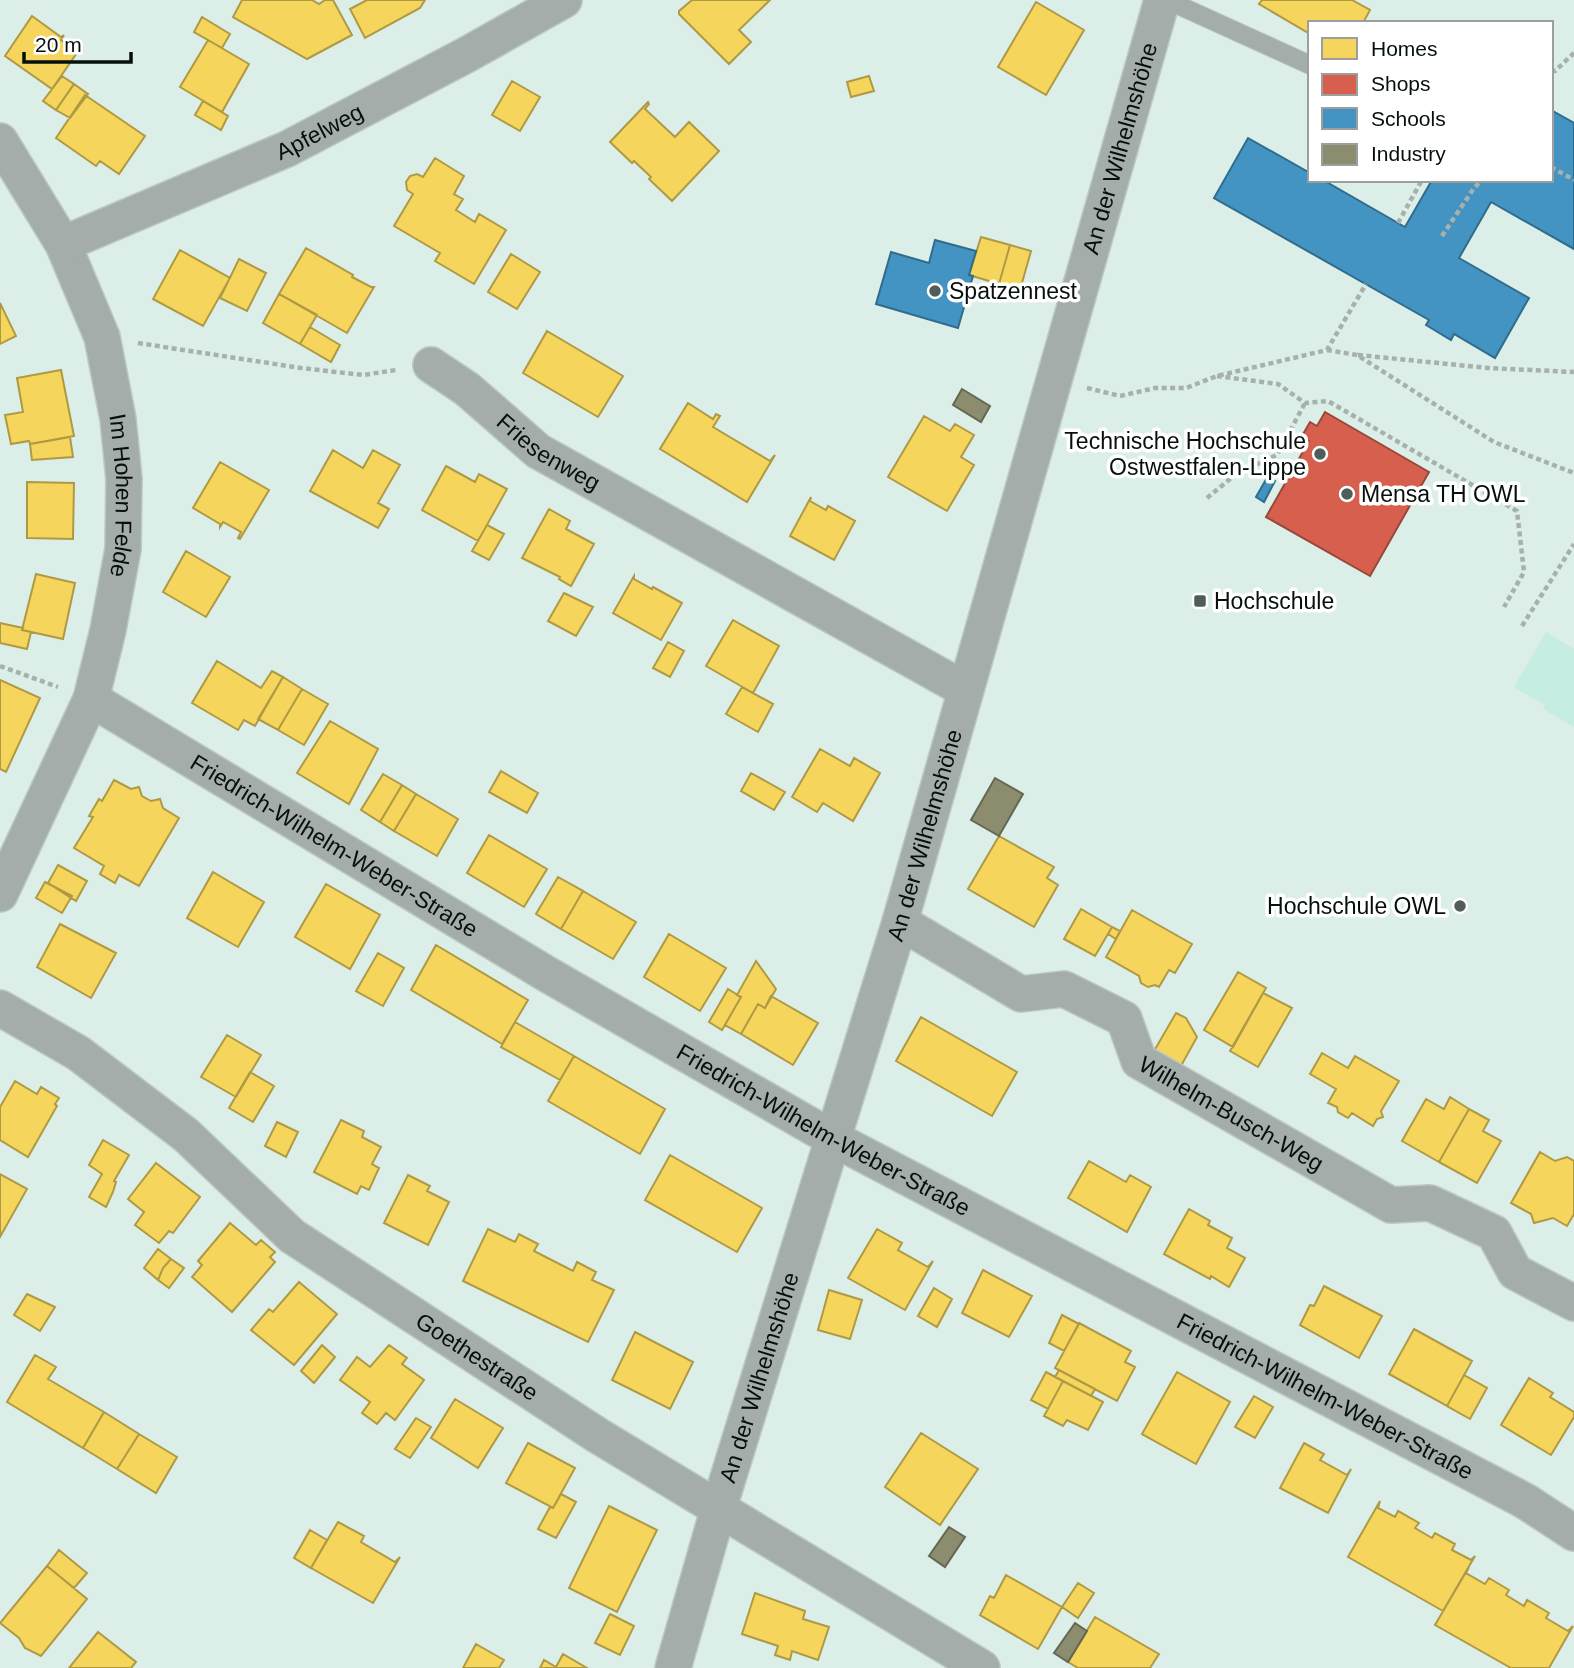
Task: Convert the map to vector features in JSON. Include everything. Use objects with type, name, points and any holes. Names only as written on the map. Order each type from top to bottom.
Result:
[{"type":"street","name":"Apfelweg","points":[[63,244],[287,149],[564,0]]},
{"type":"street","name":"An der Wilhelmshöhe","points":[[673,1668],[719,1507],[900,922],[964,689],[1164,0]]},
{"type":"street","name":"Im Hohen Felde","points":[[0,141],[63,244],[102,337],[118,419],[124,479],[123,550],[108,630],[91,699],[0,894]]},
{"type":"street","name":"Friesenweg","points":[[431,365],[467,389],[538,452],[964,689]]},
{"type":"street","name":"Friedrich-Wilhelm-Weber-Straße","points":[[91,699],[545,973],[832,1138],[1525,1501],[1574,1532]]},
{"type":"street","name":"Wilhelm-Busch-Weg","points":[[900,922],[1021,994],[1064,989],[1124,1019],[1139,1061],[1391,1205],[1430,1203],[1494,1233],[1515,1272],[1574,1303]]},
{"type":"street","name":"Goethestraße","points":[[0,1008],[78,1053],[186,1135],[292,1236],[597,1435],[982,1668]]},
{"type":"lane","points":[[1164,0],[1308,64]]},
{"type":"path","points":[[1553,70],[1574,53]]},
{"type":"path","points":[[1553,168],[1574,180]]},
{"type":"path","points":[[1398,223],[1421,182]]},
{"type":"path","points":[[1442,236],[1480,182]]},
{"type":"path","points":[[1327,350],[1366,284]]},
{"type":"path","points":[[102,337],[363,375],[431,365]]},
{"type":"path","points":[[1090,389],[1120,396],[1155,388],[1186,388],[1217,376],[1327,350],[1488,368],[1574,372]]},
{"type":"path","points":[[1357,355],[1494,442],[1574,473]]},
{"type":"path","points":[[1217,376],[1278,384],[1305,403],[1328,401],[1517,511],[1524,572],[1504,607]]},
{"type":"path","points":[[1207,498],[1236,474],[1277,455],[1305,403]]},
{"type":"path","points":[[1522,626],[1574,544]]},
{"type":"path","points":[[0,666],[91,699]]},
{"type":"green space","points":[[1546,632],[1574,649],[1574,727],[1543,709],[1545,705],[1514,687]]},
{"type":"building: Homes","points":[[242,0],[312,0],[319,4],[325,0],[333,0],[352,35],[307,59],[233,17]]},
{"type":"building: Homes","points":[[367,0],[425,0],[420,8],[365,38],[350,9]]},
{"type":"building: Homes","points":[[692,0],[770,0],[739,30],[751,42],[729,64],[679,14]]},
{"type":"building: Homes","points":[[1262,0],[1352,0],[1370,10],[1364,21],[1308,21],[1308,33],[1259,4]]},
{"type":"building: Homes","points":[[1036,2],[1084,30],[1046,95],[998,67]]},
{"type":"building: Homes","points":[[32,16],[61,37],[64,35],[61,40],[77,51],[81,47],[52,89],[5,56]]},
{"type":"building: Homes","points":[[202,17],[230,34],[222,48],[194,32]]},
{"type":"building: Homes","points":[[208,40],[249,64],[222,112],[180,87]]},
{"type":"building: Homes","points":[[62,76],[74,84],[56,110],[43,101]]},
{"type":"building: Homes","points":[[869,76],[874,91],[851,97],[847,82]]},
{"type":"building: Homes","points":[[512,81],[540,97],[520,131],[492,115]]},
{"type":"building: Homes","points":[[74,84],[88,94],[70,118],[56,110]]},
{"type":"building: Homes","points":[[85,95],[145,136],[119,174],[100,161],[96,166],[56,138]]},
{"type":"building: Homes","points":[[203,101],[228,116],[221,130],[195,115]]},
{"type":"building: Homes","points":[[648,102],[645,109],[675,137],[689,122],[719,151],[672,201],[649,179],[651,177],[610,142]]},
{"type":"building: Homes","points":[[435,158],[464,176],[454,194],[463,199],[456,210],[475,222],[479,214],[506,230],[474,284],[435,261],[440,253],[394,226],[413,194],[407,190],[406,182],[410,176],[417,174],[423,177]]},
{"type":"building: Homes","points":[[981,237],[1010,245],[999,284],[969,275]]},
{"type":"building: Homes","points":[[1010,245],[1031,251],[1020,290],[999,284]]},
{"type":"building: Homes","points":[[306,248],[353,275],[352,277],[374,287],[347,333],[279,294]]},
{"type":"building: Homes","points":[[180,250],[230,278],[203,326],[153,299]]},
{"type":"building: Homes","points":[[511,254],[540,272],[517,309],[488,292]]},
{"type":"building: Homes","points":[[239,259],[266,273],[247,311],[220,298]]},
{"type":"building: Homes","points":[[279,294],[317,315],[300,344],[263,323]]},
{"type":"building: Homes","points":[[0,303],[16,336],[0,344]]},
{"type":"building: Homes","points":[[310,327],[340,345],[331,362],[300,344]]},
{"type":"building: Homes","points":[[547,331],[623,376],[598,417],[523,373]]},
{"type":"building: Homes","points":[[61,370],[74,436],[30,444],[29,441],[11,444],[5,415],[23,412],[17,378]]},
{"type":"building: Homes","points":[[688,403],[713,419],[716,414],[720,416],[713,427],[770,461],[775,455],[747,502],[660,449]]},
{"type":"building: Homes","points":[[924,416],[950,431],[955,424],[974,435],[961,457],[974,465],[947,511],[888,477]]},
{"type":"building: Homes","points":[[70,437],[73,457],[32,460],[30,444]]},
{"type":"building: Homes","points":[[333,450],[363,468],[373,450],[400,465],[378,503],[389,509],[378,528],[310,491]]},
{"type":"building: Homes","points":[[220,462],[269,490],[240,539],[238,538],[241,532],[223,522],[220,527],[220,524],[193,508]]},
{"type":"building: Homes","points":[[446,466],[475,482],[479,474],[507,489],[478,541],[422,510]]},
{"type":"building: Homes","points":[[27,482],[74,483],[73,539],[27,538]]},
{"type":"building: Homes","points":[[811,497],[810,501],[826,510],[828,506],[855,521],[834,560],[790,536]]},
{"type":"building: Homes","points":[[549,509],[570,521],[566,529],[594,544],[571,586],[559,579],[560,577],[522,558]]},
{"type":"building: Homes","points":[[487,525],[504,534],[489,560],[472,551]]},
{"type":"building: Homes","points":[[186,551],[230,577],[206,617],[163,592]]},
{"type":"building: Homes","points":[[36,574],[75,583],[63,639],[22,630]]},
{"type":"building: Homes","points":[[634,576],[634,579],[682,603],[661,640],[613,613]]},
{"type":"building: Homes","points":[[564,593],[593,607],[576,636],[548,621]]},
{"type":"building: Homes","points":[[733,620],[779,646],[753,693],[706,666]]},
{"type":"building: Homes","points":[[0,623],[31,632],[27,649],[0,643]]},
{"type":"building: Homes","points":[[668,642],[684,651],[670,677],[653,668]]},
{"type":"building: Homes","points":[[217,661],[261,688],[272,671],[283,677],[255,726],[244,720],[238,730],[192,703]]},
{"type":"building: Homes","points":[[283,677],[302,689],[278,730],[258,719]]},
{"type":"building: Homes","points":[[0,680],[40,698],[6,772],[0,769]]},
{"type":"building: Homes","points":[[742,687],[773,704],[758,732],[726,714]]},
{"type":"building: Homes","points":[[302,689],[328,704],[304,745],[278,730]]},
{"type":"building: Homes","points":[[330,721],[378,749],[349,804],[297,773]]},
{"type":"building: Homes","points":[[820,749],[850,766],[854,758],[880,773],[853,821],[823,803],[817,812],[792,797]]},
{"type":"building: Homes","points":[[501,771],[538,793],[527,813],[489,792]]},
{"type":"building: Homes","points":[[751,773],[785,792],[774,810],[741,791]]},
{"type":"building: Homes","points":[[383,774],[402,785],[380,822],[361,810]]},
{"type":"building: Homes","points":[[114,780],[131,789],[139,787],[142,796],[151,801],[160,799],[163,808],[179,818],[139,886],[119,875],[115,883],[100,874],[104,866],[74,848],[93,817],[89,816],[99,799],[102,801]]},
{"type":"building: Homes","points":[[402,785],[416,794],[394,831],[380,822]]},
{"type":"building: Homes","points":[[416,794],[458,819],[437,856],[394,831]]},
{"type":"building: Homes","points":[[489,835],[547,869],[524,907],[467,873]]},
{"type":"building: Homes","points":[[999,836],[1054,867],[1047,878],[1058,885],[1034,927],[968,889]]},
{"type":"building: Homes","points":[[58,865],[87,881],[76,901],[48,883]]},
{"type":"building: Homes","points":[[213,872],[264,902],[238,947],[187,918]]},
{"type":"building: Homes","points":[[558,877],[583,891],[561,929],[536,914]]},
{"type":"building: Homes","points":[[45,882],[72,896],[62,913],[36,898]]},
{"type":"building: Homes","points":[[326,884],[380,915],[350,969],[295,937]]},
{"type":"building: Homes","points":[[583,891],[636,922],[613,959],[561,929]]},
{"type":"building: Homes","points":[[1081,909],[1112,927],[1095,956],[1064,939]]},
{"type":"building: Homes","points":[[1132,910],[1192,944],[1175,973],[1169,970],[1159,987],[1148,987],[1141,983],[1139,976],[1106,957]]},
{"type":"building: Homes","points":[[60,924],[116,953],[91,998],[37,967]]},
{"type":"building: Homes","points":[[1112,927],[1120,931],[1116,939],[1108,934]]},
{"type":"building: Homes","points":[[669,934],[726,968],[700,1011],[644,977]]},
{"type":"building: Homes","points":[[436,945],[528,1000],[502,1044],[411,990]]},
{"type":"building: Homes","points":[[378,953],[404,968],[383,1006],[356,991]]},
{"type":"building: Homes","points":[[756,961],[776,989],[765,1008],[758,1004],[741,1034],[725,1025],[741,997],[737,995]]},
{"type":"building: Homes","points":[[1238,972],[1266,988],[1233,1047],[1204,1030]]},
{"type":"building: Homes","points":[[728,989],[741,997],[722,1030],[709,1022]]},
{"type":"building: Homes","points":[[1263,993],[1292,1008],[1258,1067],[1230,1051]]},
{"type":"building: Homes","points":[[771,996],[818,1023],[793,1065],[741,1034],[758,1004],[765,1008]]},
{"type":"building: Homes","points":[[1176,1013],[1186,1018],[1197,1037],[1181,1066],[1154,1051]]},
{"type":"building: Homes","points":[[921,1017],[1017,1072],[992,1116],[896,1061]]},
{"type":"building: Homes","points":[[515,1022],[574,1056],[560,1080],[501,1047]]},
{"type":"building: Homes","points":[[227,1035],[261,1055],[236,1097],[201,1077]]},
{"type":"building: Homes","points":[[1322,1053],[1348,1068],[1355,1056],[1399,1081],[1381,1111],[1383,1117],[1377,1119],[1373,1126],[1352,1113],[1348,1118],[1338,1112],[1337,1107],[1328,1103],[1336,1089],[1310,1074]]},
{"type":"building: Homes","points":[[574,1056],[665,1109],[640,1154],[548,1101]]},
{"type":"building: Homes","points":[[250,1072],[274,1086],[253,1122],[229,1108]]},
{"type":"building: Homes","points":[[15,1081],[37,1094],[41,1087],[59,1098],[28,1157],[0,1140],[0,1107]]},
{"type":"building: Homes","points":[[1450,1097],[1469,1109],[1439,1162],[1402,1141],[1426,1099],[1444,1109]]},
{"type":"building: Homes","points":[[1469,1109],[1489,1120],[1483,1131],[1501,1141],[1477,1183],[1439,1162]]},
{"type":"building: Homes","points":[[341,1120],[364,1131],[362,1137],[381,1147],[372,1164],[379,1168],[369,1190],[361,1186],[357,1194],[314,1172]]},
{"type":"building: Homes","points":[[277,1122],[298,1132],[286,1157],[265,1146]]},
{"type":"building: Homes","points":[[103,1140],[129,1155],[114,1181],[113,1192],[106,1207],[89,1197],[102,1174],[89,1165]]},
{"type":"building: Homes","points":[[1540,1152],[1555,1161],[1567,1157],[1574,1161],[1574,1214],[1567,1226],[1553,1218],[1534,1223],[1531,1214],[1511,1203]]},
{"type":"building: Homes","points":[[670,1155],[762,1208],[737,1252],[645,1200]]},
{"type":"building: Homes","points":[[1089,1161],[1126,1182],[1130,1175],[1151,1187],[1127,1232],[1068,1198]]},
{"type":"building: Homes","points":[[156,1163],[200,1197],[173,1233],[169,1231],[159,1243],[135,1225],[144,1212],[128,1199]]},
{"type":"building: Homes","points":[[0,1174],[27,1189],[0,1237]]},
{"type":"building: Homes","points":[[408,1175],[430,1186],[427,1191],[449,1202],[428,1245],[384,1223]]},
{"type":"building: Homes","points":[[1189,1209],[1210,1221],[1208,1225],[1232,1238],[1227,1248],[1245,1258],[1229,1287],[1164,1254]]},
{"type":"building: Homes","points":[[230,1223],[256,1245],[261,1240],[275,1252],[270,1257],[275,1262],[232,1312],[192,1277],[202,1265],[198,1261]]},
{"type":"building: Homes","points":[[488,1229],[515,1242],[519,1234],[538,1244],[534,1251],[573,1271],[577,1262],[596,1272],[592,1280],[614,1290],[588,1342],[463,1281]]},
{"type":"building: Homes","points":[[877,1229],[902,1243],[898,1250],[928,1267],[933,1261],[905,1310],[848,1278]]},
{"type":"building: Homes","points":[[158,1249],[171,1259],[158,1280],[144,1268]]},
{"type":"building: Homes","points":[[171,1259],[184,1268],[169,1288],[158,1280]]},
{"type":"building: Homes","points":[[983,1270],[1032,1296],[1009,1337],[962,1313]]},
{"type":"building: Homes","points":[[299,1282],[337,1314],[294,1365],[251,1330],[269,1309],[273,1312]]},
{"type":"building: Homes","points":[[1324,1286],[1382,1316],[1359,1358],[1300,1325]]},
{"type":"building: Homes","points":[[934,1288],[952,1299],[937,1327],[918,1316]]},
{"type":"building: Homes","points":[[829,1290],[862,1300],[850,1339],[818,1330]]},
{"type":"building: Homes","points":[[27,1294],[55,1307],[40,1331],[14,1315]]},
{"type":"building: Homes","points":[[1062,1315],[1079,1324],[1064,1351],[1049,1343]]},
{"type":"building: Homes","points":[[1079,1323],[1131,1351],[1125,1362],[1135,1367],[1117,1401],[1055,1368]]},
{"type":"building: Homes","points":[[1414,1329],[1472,1361],[1447,1406],[1389,1374]]},
{"type":"building: Homes","points":[[635,1332],[693,1362],[670,1409],[612,1380]]},
{"type":"building: Homes","points":[[322,1345],[335,1357],[314,1383],[301,1371]]},
{"type":"building: Homes","points":[[389,1345],[407,1358],[402,1364],[424,1380],[395,1420],[386,1413],[377,1424],[362,1413],[370,1402],[340,1380],[357,1357],[370,1367]]},
{"type":"building: Homes","points":[[35,1355],[56,1367],[48,1379],[104,1412],[83,1448],[7,1402]]},
{"type":"building: Homes","points":[[1059,1370],[1095,1389],[1091,1396],[1055,1377]]},
{"type":"building: Homes","points":[[1046,1372],[1063,1381],[1048,1409],[1031,1400]]},
{"type":"building: Homes","points":[[1177,1372],[1230,1402],[1196,1464],[1142,1434]]},
{"type":"building: Homes","points":[[1464,1375],[1487,1388],[1470,1419],[1447,1406]]},
{"type":"building: Homes","points":[[1529,1378],[1553,1393],[1550,1397],[1574,1412],[1574,1417],[1551,1455],[1501,1425]]},
{"type":"building: Homes","points":[[1063,1381],[1103,1402],[1088,1430],[1067,1420],[1063,1426],[1044,1416]]},
{"type":"building: Homes","points":[[1254,1396],[1273,1407],[1255,1438],[1235,1427]]},
{"type":"building: Homes","points":[[455,1399],[503,1428],[478,1468],[431,1438]]},
{"type":"building: Homes","points":[[104,1412],[139,1434],[117,1469],[83,1448]]},
{"type":"building: Homes","points":[[416,1418],[431,1427],[410,1458],[395,1449]]},
{"type":"building: Homes","points":[[921,1433],[978,1469],[940,1525],[885,1487]]},
{"type":"building: Homes","points":[[139,1434],[177,1457],[156,1493],[117,1469]]},
{"type":"building: Homes","points":[[528,1443],[575,1468],[553,1508],[506,1483]]},
{"type":"building: Homes","points":[[1304,1443],[1324,1454],[1320,1460],[1347,1475],[1351,1469],[1328,1513],[1280,1488]]},
{"type":"building: Homes","points":[[561,1494],[576,1502],[556,1538],[538,1529]]},
{"type":"building: Homes","points":[[1380,1501],[1378,1508],[1395,1517],[1398,1511],[1419,1523],[1415,1528],[1432,1538],[1435,1533],[1455,1544],[1452,1550],[1471,1560],[1475,1556],[1443,1611],[1348,1557]]},
{"type":"building: Homes","points":[[609,1506],[657,1530],[617,1612],[569,1588]]},
{"type":"building: Homes","points":[[338,1522],[364,1536],[361,1542],[395,1562],[400,1557],[373,1603],[311,1568]]},
{"type":"building: Homes","points":[[310,1530],[327,1540],[311,1568],[294,1558]]},
{"type":"building: Homes","points":[[59,1550],[87,1573],[74,1588],[47,1566]]},
{"type":"building: Homes","points":[[47,1566],[87,1599],[41,1656],[25,1648],[19,1638],[0,1623]]},
{"type":"building: Homes","points":[[1469,1567],[1466,1573],[1485,1584],[1489,1578],[1509,1590],[1506,1595],[1524,1606],[1527,1600],[1549,1613],[1546,1618],[1568,1631],[1573,1626],[1549,1668],[1511,1668],[1435,1625]]},
{"type":"building: Homes","points":[[1006,1575],[1062,1607],[1038,1649],[980,1615],[990,1596],[994,1598]]},
{"type":"building: Homes","points":[[1078,1583],[1094,1593],[1078,1618],[1062,1607]]},
{"type":"building: Homes","points":[[755,1593],[805,1611],[803,1619],[829,1627],[818,1660],[792,1651],[790,1660],[775,1655],[778,1646],[742,1634]]},
{"type":"building: Homes","points":[[610,1614],[634,1626],[620,1655],[595,1643]]},
{"type":"building: Homes","points":[[1095,1617],[1159,1654],[1150,1668],[1078,1668],[1068,1662]]},
{"type":"building: Homes","points":[[98,1632],[136,1662],[131,1668],[69,1668]]},
{"type":"building: Homes","points":[[476,1644],[504,1660],[499,1668],[463,1668]]},
{"type":"building: Homes","points":[[563,1654],[587,1668],[540,1668],[544,1660],[556,1667]]},
{"type":"building: Shops","name":"Mensa TH OWL","points":[[1325,412],[1429,472],[1370,576],[1266,517],[1309,441],[1302,436],[1310,422],[1317,426]]},
{"type":"building: Schools","points":[[1553,111],[1574,123],[1574,249],[1491,202],[1459,258],[1529,298],[1495,358],[1454,334],[1451,340],[1426,325],[1429,320],[1214,198],[1248,138],[1308,172],[1308,182],[1326,182],[1405,227],[1431,182],[1553,182]]},
{"type":"building: Schools","points":[[935,240],[976,251],[969,275],[973,276],[958,328],[876,304],[891,252],[929,263]]},
{"type":"building: Schools","points":[[1268,476],[1275,481],[1264,502],[1256,497]]},
{"type":"building: Industry","points":[[962,389],[990,406],[981,422],[953,405]]},
{"type":"building: Industry","points":[[995,778],[1023,794],[999,836],[971,820]]},
{"type":"building: Industry","points":[[949,1527],[965,1537],[945,1567],[929,1556]]},
{"type":"building: Industry","points":[[1075,1623],[1087,1631],[1068,1662],[1054,1653]]},
{"type":"place","name":"Spatzennest","points":[[935,291]]},
{"type":"place","name":"Technische Hochschule Ostwestfalen-Lippe","points":[[1320,454]]},
{"type":"place","name":"Mensa TH OWL","points":[[1347,494]]},
{"type":"place","name":"Hochschule","points":[[1200,601]]},
{"type":"place","name":"Hochschule OWL","points":[[1460,906]]}]
